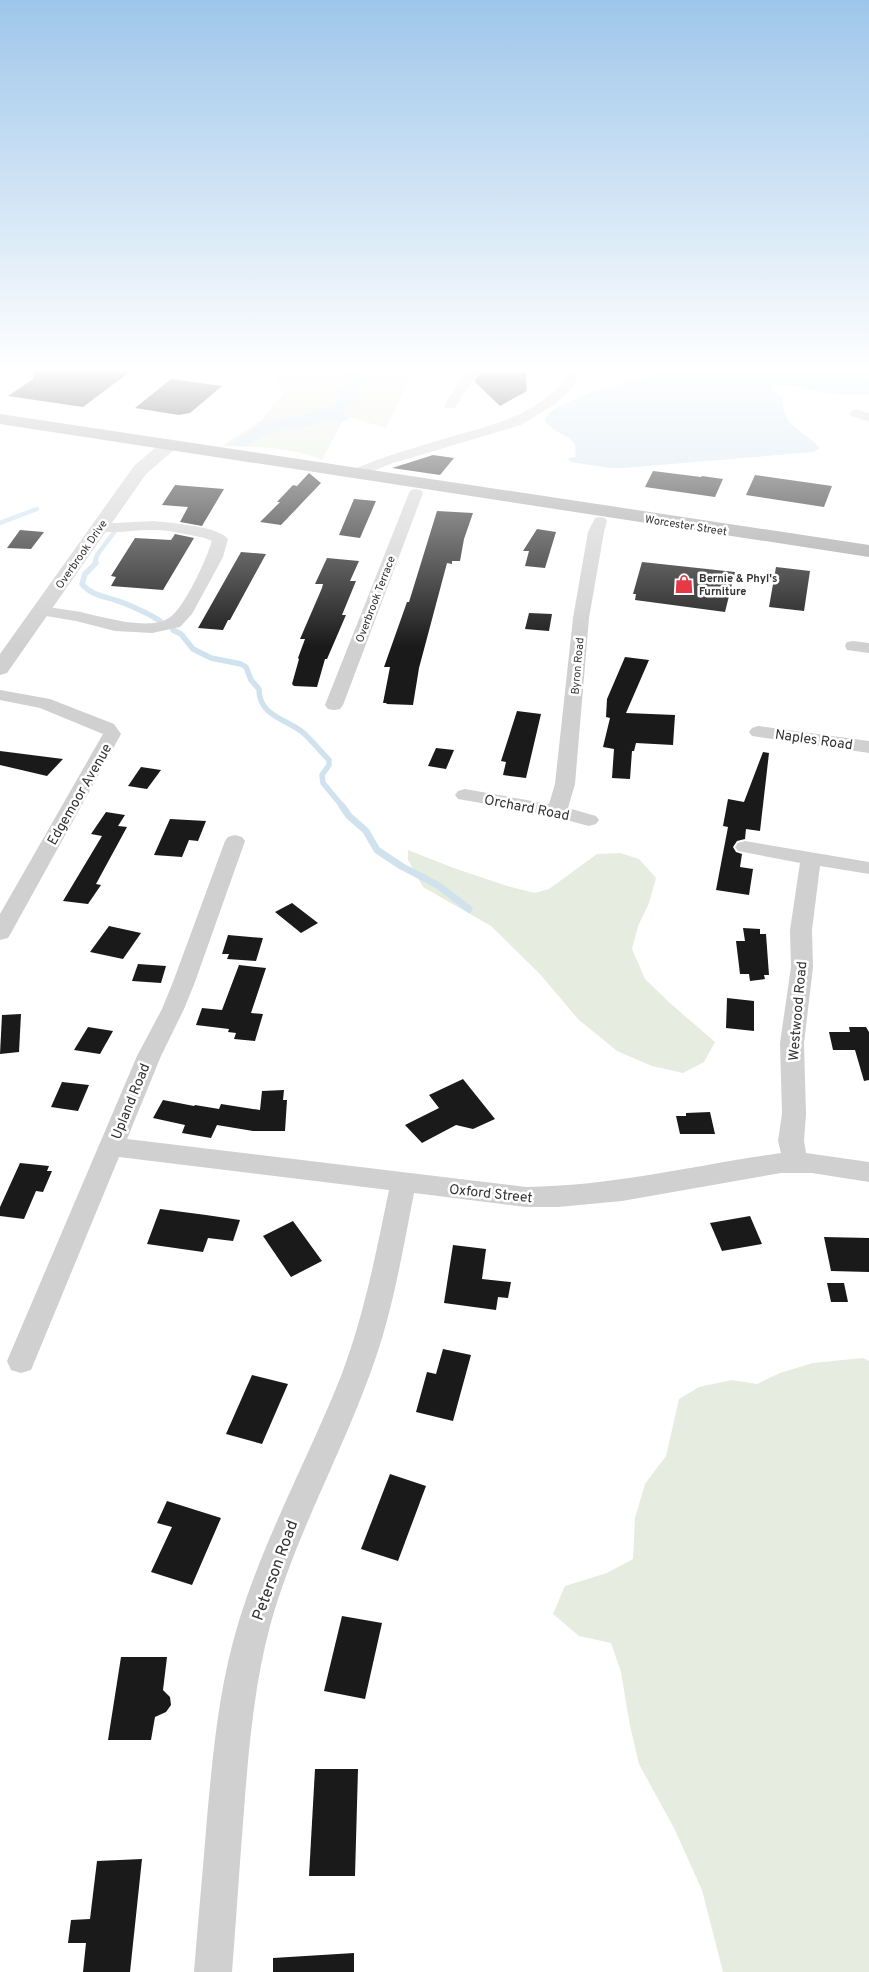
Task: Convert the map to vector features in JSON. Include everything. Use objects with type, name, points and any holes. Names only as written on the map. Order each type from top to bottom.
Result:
[{"type":"highway","name":"Worcester Street","points":[[240,463],[416,493],[869,562]]},
{"type":"highway","name":"Worcester Street","points":[[273,463],[357,473],[869,551]]},
{"type":"street","name":"Overbrook Drive","points":[[0,668],[140,470],[148,463]]},
{"type":"street","points":[[357,473],[381,463]]},
{"type":"street","name":"Overbrook Terrace","points":[[334,705],[416,493]]},
{"type":"street","name":"Byron Road","points":[[558,811],[565,784],[581,618],[600,521]]},
{"type":"street","points":[[40,611],[76,616],[115,626],[152,628],[174,623],[184,614],[216,557],[220,543],[220,539],[209,534],[154,525],[126,528],[100,527]]},
{"type":"street","name":"Edgemoor Avenue","points":[[0,695],[44,703],[108,728],[112,734],[0,933]]},
{"type":"street","name":"Naples Road","points":[[758,732],[869,747]]},
{"type":"street","name":"Orchard Road","points":[[464,795],[558,811],[589,820]]},
{"type":"street","name":"Upland Road","points":[[21,1360],[149,1056],[180,991],[235,841]]},
{"type":"street","points":[[745,847],[811,860],[869,868]]},
{"type":"street","name":"Westwood Road","points":[[796,1163],[791,1141],[794,1109],[792,1043],[802,967],[801,930],[811,860]]},
{"type":"street","name":"Oxford Street","points":[[112,1147],[526,1197],[569,1197],[767,1165],[796,1163],[826,1165],[869,1172]]},
{"type":"street","name":"Peterson Road","points":[[213,1972],[233,1729],[253,1626],[268,1579],[286,1533],[338,1419],[356,1373],[383,1284],[403,1183]]},
{"type":"shaded area","points":[[408,850],[507,886],[535,893],[549,889],[597,854],[620,853],[639,859],[656,878],[649,903],[638,926],[632,949],[645,979],[715,1042],[704,1062],[683,1073],[652,1066],[617,1051],[578,1019],[539,973],[491,926],[423,887],[408,860]]},
{"type":"shaded area","points":[[863,1358],[869,1361],[869,1972],[723,1972],[702,1890],[674,1828],[639,1764],[630,1726],[621,1672],[611,1643],[579,1636],[553,1614],[565,1586],[607,1573],[633,1559],[635,1518],[645,1484],[666,1456],[679,1399],[699,1387],[732,1380],[757,1384],[780,1373],[813,1363]]},
{"type":"water","points":[[577,463],[683,463],[624,468]]},
{"type":"building","points":[[408,463],[450,463],[440,475],[392,468]]},
{"type":"building","points":[[653,471],[723,479],[715,497],[645,487]]},
{"type":"building","points":[[309,473],[321,483],[281,525],[260,522],[280,502],[277,502],[293,485],[297,486]]},
{"type":"building","points":[[755,475],[832,486],[824,507],[746,495]]},
{"type":"building","points":[[175,485],[224,489],[202,526],[180,522],[188,507],[162,505]]},
{"type":"building","points":[[354,499],[376,501],[360,538],[339,535]]},
{"type":"building","points":[[437,511],[473,513],[464,539],[460,561],[452,561],[452,564],[447,563],[419,668],[413,705],[386,704],[383,703],[390,667],[384,667],[407,602],[409,602]]},
{"type":"building","points":[[537,529],[556,532],[545,568],[525,566],[529,551],[523,551]]},
{"type":"building","points":[[20,530],[44,532],[31,549],[7,548]]},
{"type":"building","points":[[175,534],[194,538],[163,590],[111,586],[116,577],[111,576],[135,538],[171,540]]},
{"type":"building","points":[[241,552],[266,554],[223,630],[198,628]]},
{"type":"building","points":[[327,558],[359,561],[350,581],[356,581],[342,615],[346,615],[327,659],[325,659],[317,687],[294,686],[292,684],[298,658],[305,639],[300,639],[322,588],[323,584],[315,584]]},
{"type":"building","name":"Bernie & Phyl's Furniture","points":[[642,562],[735,572],[725,612],[635,600],[636,594],[633,594]]},
{"type":"building","points":[[776,567],[810,571],[804,611],[769,607]]},
{"type":"building","points":[[529,613],[552,614],[549,631],[525,629]]},
{"type":"building","points":[[625,657],[649,660],[626,713],[675,715],[673,745],[636,743],[634,751],[632,751],[630,779],[612,778],[614,749],[603,747],[610,718],[606,717],[607,699]]},
{"type":"building","points":[[517,711],[541,714],[526,778],[503,775],[506,762],[501,761]]},
{"type":"building","points":[[436,748],[454,750],[446,769],[428,766]]},
{"type":"building","points":[[0,751],[63,759],[47,776],[0,765]]},
{"type":"building","points":[[763,752],[769,753],[760,831],[746,829],[745,839],[737,841],[733,847],[736,852],[742,854],[740,867],[753,869],[749,895],[716,890],[728,827],[723,826],[728,799],[744,802]]},
{"type":"building","points":[[141,767],[161,770],[147,789],[128,786]]},
{"type":"building","points":[[106,812],[125,815],[118,826],[127,827],[96,884],[101,885],[88,904],[63,901],[102,836],[91,834]]},
{"type":"building","points":[[170,819],[206,821],[198,841],[189,840],[182,857],[154,855]]},
{"type":"building","points":[[292,903],[318,923],[301,933],[275,912]]},
{"type":"building","points":[[109,926],[141,933],[123,959],[90,952]]},
{"type":"building","points":[[743,928],[760,929],[760,934],[766,934],[769,975],[764,975],[765,979],[750,981],[749,974],[740,974],[736,941],[745,941]]},
{"type":"building","points":[[228,935],[263,938],[256,961],[227,959],[229,954],[222,954]]},
{"type":"building","points":[[138,964],[166,966],[161,983],[132,981]]},
{"type":"building","points":[[239,965],[266,968],[251,1013],[263,1014],[255,1041],[234,1039],[236,1033],[228,1032],[229,1029],[196,1025],[202,1008],[222,1010]]},
{"type":"building","points":[[727,998],[754,1001],[754,1031],[726,1028]]},
{"type":"building","points":[[21,1014],[19,1052],[0,1054],[2,1015]]},
{"type":"building","points":[[88,1027],[113,1031],[100,1054],[74,1050]]},
{"type":"building","points":[[849,1027],[866,1027],[869,1032],[869,1080],[864,1081],[855,1050],[833,1050],[829,1032],[850,1032]]},
{"type":"building","points":[[463,1079],[495,1119],[473,1129],[456,1125],[422,1143],[405,1125],[439,1108],[429,1095]]},
{"type":"building","points":[[62,1082],[89,1085],[78,1111],[51,1107]]},
{"type":"building","points":[[284,1090],[283,1100],[287,1100],[285,1131],[253,1131],[217,1125],[211,1138],[182,1133],[185,1125],[153,1118],[163,1100],[219,1109],[221,1104],[260,1110],[262,1091]]},
{"type":"building","points":[[710,1112],[715,1134],[680,1134],[676,1116],[686,1116],[686,1113]]},
{"type":"building","points":[[20,1163],[49,1166],[47,1171],[52,1171],[43,1192],[36,1191],[24,1219],[0,1216],[0,1207]]},
{"type":"building","points":[[160,1209],[240,1220],[233,1241],[208,1238],[203,1252],[147,1244]]},
{"type":"building","points":[[750,1216],[762,1244],[722,1251],[710,1223]]},
{"type":"building","points":[[293,1221],[322,1261],[291,1277],[263,1236]]},
{"type":"building","points":[[824,1237],[869,1238],[869,1272],[831,1271]]},
{"type":"building","points":[[453,1245],[486,1249],[482,1279],[511,1282],[508,1298],[498,1297],[496,1310],[444,1303]]},
{"type":"building","points":[[827,1283],[844,1283],[848,1302],[831,1302]]},
{"type":"building","points":[[443,1349],[471,1355],[453,1421],[416,1412],[427,1372],[436,1374]]},
{"type":"building","points":[[252,1375],[288,1384],[262,1444],[226,1434]]},
{"type":"building","points":[[390,1474],[426,1486],[398,1561],[361,1549]]},
{"type":"building","points":[[167,1501],[221,1518],[192,1585],[151,1572],[172,1527],[157,1523]]},
{"type":"building","points":[[342,1616],[382,1623],[365,1699],[324,1691]]},
{"type":"building","points":[[121,1657],[167,1657],[163,1690],[170,1697],[171,1705],[166,1712],[155,1717],[151,1740],[108,1740]]},
{"type":"building","points":[[315,1769],[358,1769],[355,1876],[309,1876]]},
{"type":"building","points":[[142,1859],[130,1972],[83,1972],[86,1943],[68,1943],[71,1920],[90,1919],[97,1861]]},
{"type":"building","points":[[354,1953],[354,1972],[273,1972],[273,1958]]},
{"type":"waterway","points":[[0,523],[37,509]]},
{"type":"waterway","points":[[94,565],[97,555],[115,531]]},
{"type":"waterway","points":[[94,565],[85,574],[82,584],[86,588],[95,594],[136,608],[160,621]]},
{"type":"waterway","points":[[173,630],[181,634],[193,649],[211,658],[241,664],[246,667],[251,680],[259,689],[263,705],[273,715],[301,731],[329,760],[329,765],[322,775],[323,783],[343,807]]},
{"type":"waterway","points":[[342,806],[349,816],[366,831],[377,850],[401,866],[439,886],[469,909]]},
{"type":"place","name":"Bernie & Phyl's Furniture","points":[[684,584]]}]
